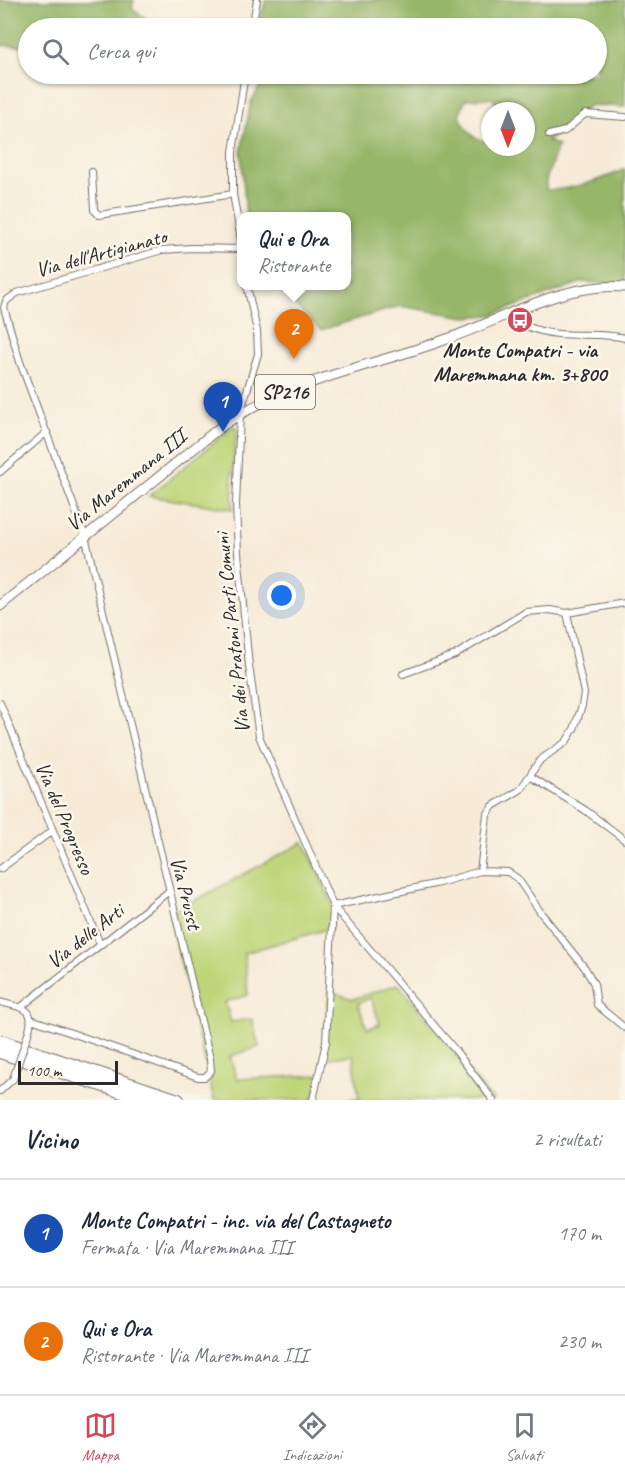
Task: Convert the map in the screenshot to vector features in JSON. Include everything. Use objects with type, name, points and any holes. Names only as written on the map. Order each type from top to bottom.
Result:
[{"type":"highway","points":[[0,1041],[178,1100]]},
{"type":"highway","points":[[0,1052],[147,1100]]},
{"type":"main road","name":"Via Maremmana III","points":[[0,606],[240,414],[283,393],[439,342],[581,289],[625,287]]},
{"type":"street","points":[[254,18],[257,0]]},
{"type":"street","points":[[237,214],[233,152],[243,84]]},
{"type":"street","points":[[549,135],[564,131],[585,114],[625,117]]},
{"type":"street","points":[[92,172],[94,210],[99,215],[234,194]]},
{"type":"street","name":"Via dell'Artigianato","points":[[85,536],[20,362],[4,308],[6,301],[17,293],[162,250],[237,248]]},
{"type":"street","name":"Via dei Pratoni Parti Comuni","points":[[248,290],[257,331],[258,354],[240,414],[236,486],[237,549],[255,719],[262,747],[333,906],[493,1100]]},
{"type":"street","points":[[509,314],[527,326],[541,331],[603,334],[625,338]]},
{"type":"street","points":[[0,472],[47,432]]},
{"type":"street","name":"Via Prusst","points":[[32,1019],[198,1077],[205,1077],[211,1068],[85,536]]},
{"type":"street","points":[[403,674],[455,656],[526,612],[550,610],[567,614],[625,603]]},
{"type":"street","points":[[480,871],[489,810],[520,790],[540,760],[568,740],[583,703],[583,687],[567,614]]},
{"type":"street","name":"Via del Progresso","points":[[0,704],[100,944]]},
{"type":"street","points":[[530,776],[585,810],[625,840]]},
{"type":"street","points":[[0,869],[52,831]]},
{"type":"street","points":[[313,1100],[326,1042],[333,906],[480,871],[508,872],[519,879],[541,913],[585,968],[594,984],[597,1005],[625,1028]]},
{"type":"street","name":"Via delle Arti","points":[[21,1007],[168,892]]},
{"type":"street","points":[[0,1002],[21,1007],[29,1012],[32,1019],[13,1079],[0,1091]]},
{"type":"green space","points":[[0,0],[134,0],[132,9],[146,18],[18,18],[18,46],[0,45]]},
{"type":"green space","points":[[266,0],[625,0],[625,107],[590,105],[560,133],[547,141],[558,146],[546,180],[546,190],[586,184],[625,169],[625,284],[582,282],[492,315],[466,317],[400,306],[321,330],[279,290],[351,290],[351,212],[246,212],[241,151],[251,102],[261,84],[607,84],[607,18],[261,18]]},
{"type":"green space","points":[[234,426],[237,430],[232,475],[233,509],[149,496]]},
{"type":"green space","points":[[304,842],[333,906],[331,928],[244,953],[248,995],[225,1002],[231,1022],[252,1019],[259,1047],[230,1056],[237,1079],[320,1075],[313,1100],[214,1100],[169,914]]},
{"type":"green space","points":[[398,984],[493,1100],[340,1100],[359,1098],[353,1055],[323,1059],[329,991],[353,999]],"holes":[[[371,998],[380,1024],[367,1029],[358,1003]]]},
{"type":"place","name":"Monte Compatri - via Maremmana km. 3+800","points":[[520,320]]},
{"type":"place","name":"Qui e Ora","points":[[294,359]]},
{"type":"place","name":"Monte Compatri - inc. via del Castagneto","points":[[223,432]]}]
